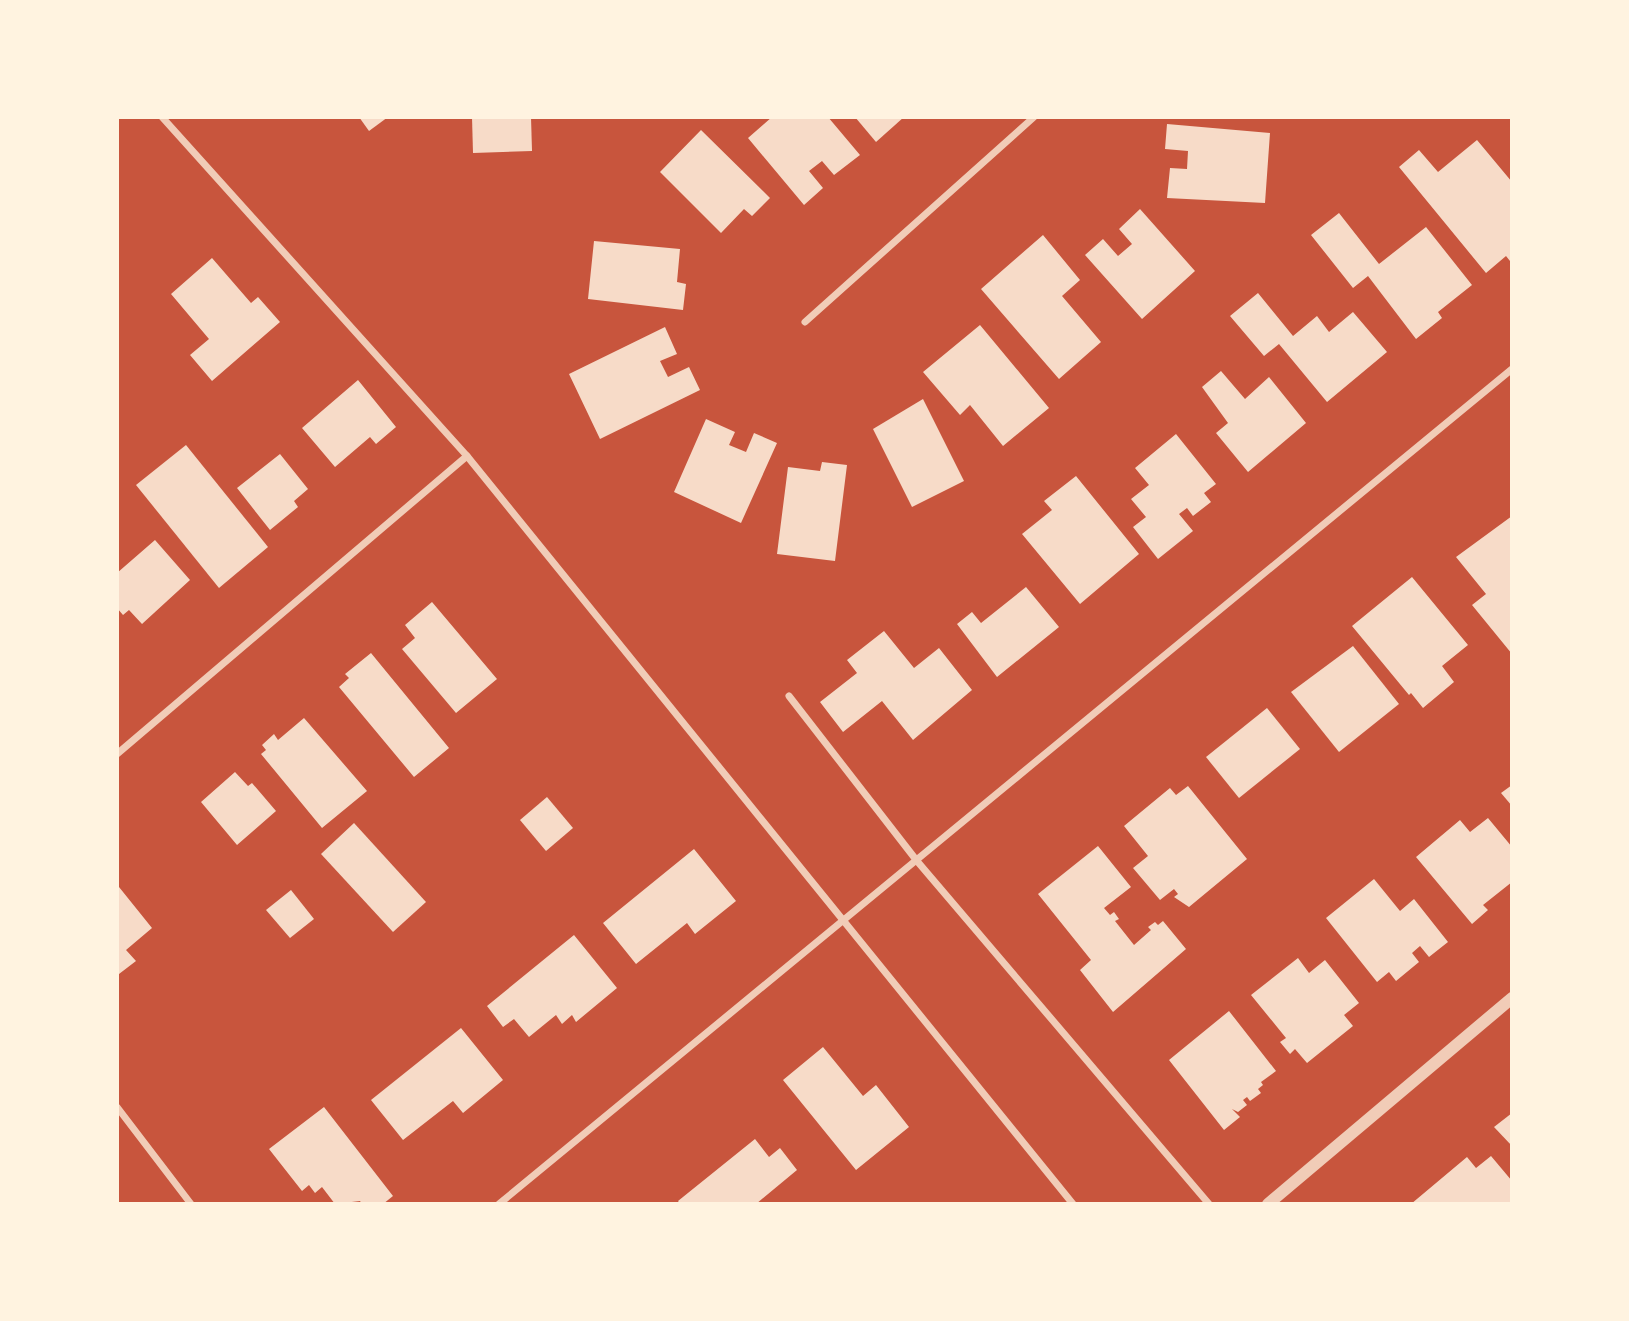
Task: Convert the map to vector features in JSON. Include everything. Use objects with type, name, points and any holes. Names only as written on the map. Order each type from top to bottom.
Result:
[{"type":"street","points":[[162,117],[467,456],[844,918],[1073,1204]]},
{"type":"street","points":[[805,322],[1034,117]]},
{"type":"street","points":[[499,1204],[1512,369]]},
{"type":"street","points":[[117,754],[467,456]]},
{"type":"street","points":[[789,696],[917,861],[1209,1204]]},
{"type":"street","points":[[1268,1204],[1512,998]]},
{"type":"street","points":[[117,1107],[191,1204]]},
{"type":"building","points":[[359,117],[388,117],[369,131]]},
{"type":"building","points":[[472,117],[531,117],[532,151],[473,153]]},
{"type":"building","points":[[772,117],[828,117],[860,155],[834,175],[822,161],[809,171],[823,188],[804,205],[748,138]]},
{"type":"building","points":[[855,117],[904,117],[876,142]]},
{"type":"building","points":[[1167,124],[1270,133],[1265,203],[1167,198],[1170,168],[1187,169],[1188,151],[1165,149]]},
{"type":"building","points":[[701,130],[770,198],[752,216],[744,209],[721,233],[660,172]]},
{"type":"building","points":[[1477,140],[1512,182],[1512,259],[1510,261],[1506,256],[1486,273],[1399,167],[1419,150],[1438,172]]},
{"type":"building","points":[[1140,209],[1195,271],[1142,319],[1085,255],[1103,239],[1118,256],[1132,244],[1119,229]]},
{"type":"building","points":[[1339,213],[1379,264],[1426,227],[1472,285],[1438,312],[1442,318],[1416,339],[1368,276],[1353,288],[1311,235]]},
{"type":"building","points":[[1043,235],[1080,280],[1062,296],[1101,342],[1059,379],[981,289]]},
{"type":"building","points":[[594,241],[680,249],[677,282],[686,284],[683,310],[588,299]]},
{"type":"building","points":[[212,258],[251,303],[258,297],[280,322],[212,381],[190,355],[209,339],[171,294]]},
{"type":"building","points":[[1258,293],[1293,336],[1317,316],[1329,332],[1353,312],[1387,352],[1327,402],[1279,344],[1264,356],[1230,316]]},
{"type":"building","points":[[980,325],[1049,408],[1003,446],[970,405],[960,415],[923,372]]},
{"type":"building","points":[[665,327],[677,354],[660,361],[668,377],[689,367],[700,390],[600,439],[569,374]]},
{"type":"building","points":[[1221,371],[1245,399],[1269,377],[1306,423],[1248,472],[1216,433],[1228,423],[1202,387]]},
{"type":"building","points":[[358,380],[396,427],[376,444],[370,437],[335,467],[302,428]]},
{"type":"building","points":[[923,399],[964,481],[912,507],[873,429]]},
{"type":"building","points":[[706,419],[735,432],[729,445],[746,452],[754,433],[777,443],[741,523],[674,492]]},
{"type":"building","points":[[1176,434],[1216,484],[1204,493],[1211,502],[1193,516],[1187,508],[1179,514],[1193,531],[1158,559],[1133,527],[1146,517],[1131,499],[1149,485],[1135,468]]},
{"type":"building","points":[[186,445],[268,547],[219,588],[136,485]]},
{"type":"building","points":[[280,454],[308,489],[294,501],[298,507],[270,530],[237,488]]},
{"type":"building","points":[[822,462],[847,465],[835,561],[777,554],[788,467],[820,471]]},
{"type":"building","points":[[1076,476],[1139,554],[1080,604],[1022,534],[1052,510],[1044,501]]},
{"type":"building","points":[[1512,516],[1512,654],[1472,605],[1486,594],[1456,557]]},
{"type":"building","points":[[155,540],[190,580],[142,624],[129,610],[123,615],[117,608],[117,573]]},
{"type":"building","points":[[1412,577],[1468,645],[1442,666],[1454,682],[1423,708],[1352,626]]},
{"type":"building","points":[[1026,587],[1059,627],[997,677],[957,624],[972,612],[981,623]]},
{"type":"building","points":[[432,602],[497,679],[456,713],[402,649],[415,638],[405,625]]},
{"type":"building","points":[[884,631],[914,668],[939,648],[972,690],[913,740],[882,701],[843,732],[820,702],[857,673],[847,660]]},
{"type":"building","points":[[1353,646],[1399,704],[1339,752],[1291,692]]},
{"type":"building","points":[[371,653],[449,748],[414,777],[339,687],[349,678],[345,674]]},
{"type":"building","points":[[1267,708],[1300,749],[1239,798],[1206,757]]},
{"type":"building","points":[[304,718],[367,791],[322,828],[261,754],[266,750],[262,745],[274,734],[278,740]]},
{"type":"building","points":[[235,772],[248,786],[252,783],[276,811],[237,845],[201,802]]},
{"type":"building","points":[[1512,785],[1512,806],[1501,793]]},
{"type":"building","points":[[1188,786],[1247,859],[1189,907],[1174,897],[1178,894],[1174,889],[1160,900],[1133,868],[1148,856],[1124,826],[1170,788],[1176,795]]},
{"type":"building","points":[[547,797],[573,828],[546,851],[520,820]]},
{"type":"building","points":[[1488,818],[1512,847],[1512,882],[1483,905],[1488,910],[1472,924],[1416,857],[1460,820],[1470,832]]},
{"type":"building","points":[[354,823],[426,902],[393,932],[321,854]]},
{"type":"building","points":[[1098,846],[1131,887],[1104,908],[1110,915],[1114,912],[1119,919],[1115,921],[1134,945],[1151,930],[1148,927],[1163,921],[1186,949],[1113,1012],[1080,970],[1091,960],[1038,894]]},
{"type":"building","points":[[694,849],[736,901],[695,934],[687,923],[636,964],[603,923]]},
{"type":"building","points":[[1374,879],[1400,911],[1414,899],[1448,942],[1429,957],[1420,946],[1412,953],[1419,962],[1396,981],[1389,972],[1377,982],[1326,918]]},
{"type":"building","points":[[119,887],[152,928],[126,950],[136,961],[119,974]]},
{"type":"building","points":[[291,890],[314,919],[290,938],[266,910]]},
{"type":"building","points":[[574,935],[617,988],[576,1022],[572,1015],[562,1024],[556,1015],[529,1037],[514,1019],[503,1027],[487,1006]]},
{"type":"building","points":[[1298,958],[1309,973],[1325,960],[1359,1003],[1344,1015],[1353,1026],[1307,1063],[1295,1049],[1290,1054],[1280,1042],[1286,1038],[1251,995]]},
{"type":"building","points":[[1229,1011],[1276,1071],[1261,1082],[1263,1085],[1258,1089],[1261,1093],[1250,1101],[1247,1097],[1243,1100],[1247,1105],[1238,1112],[1232,1109],[1240,1117],[1224,1130],[1169,1060]]},
{"type":"building","points":[[461,1028],[503,1080],[463,1113],[453,1101],[403,1140],[371,1100]]},
{"type":"building","points":[[823,1047],[863,1096],[876,1085],[909,1127],[856,1170],[783,1080]]},
{"type":"building","points":[[324,1107],[393,1196],[383,1204],[362,1204],[360,1201],[335,1204],[322,1187],[315,1193],[309,1185],[302,1191],[269,1149]]},
{"type":"building","points":[[1512,1113],[1512,1146],[1494,1127]]},
{"type":"building","points":[[755,1139],[769,1157],[780,1148],[797,1170],[756,1204],[680,1204],[678,1201]]},
{"type":"building","points":[[1491,1156],[1512,1181],[1512,1204],[1411,1204],[1467,1157],[1476,1168]]}]
